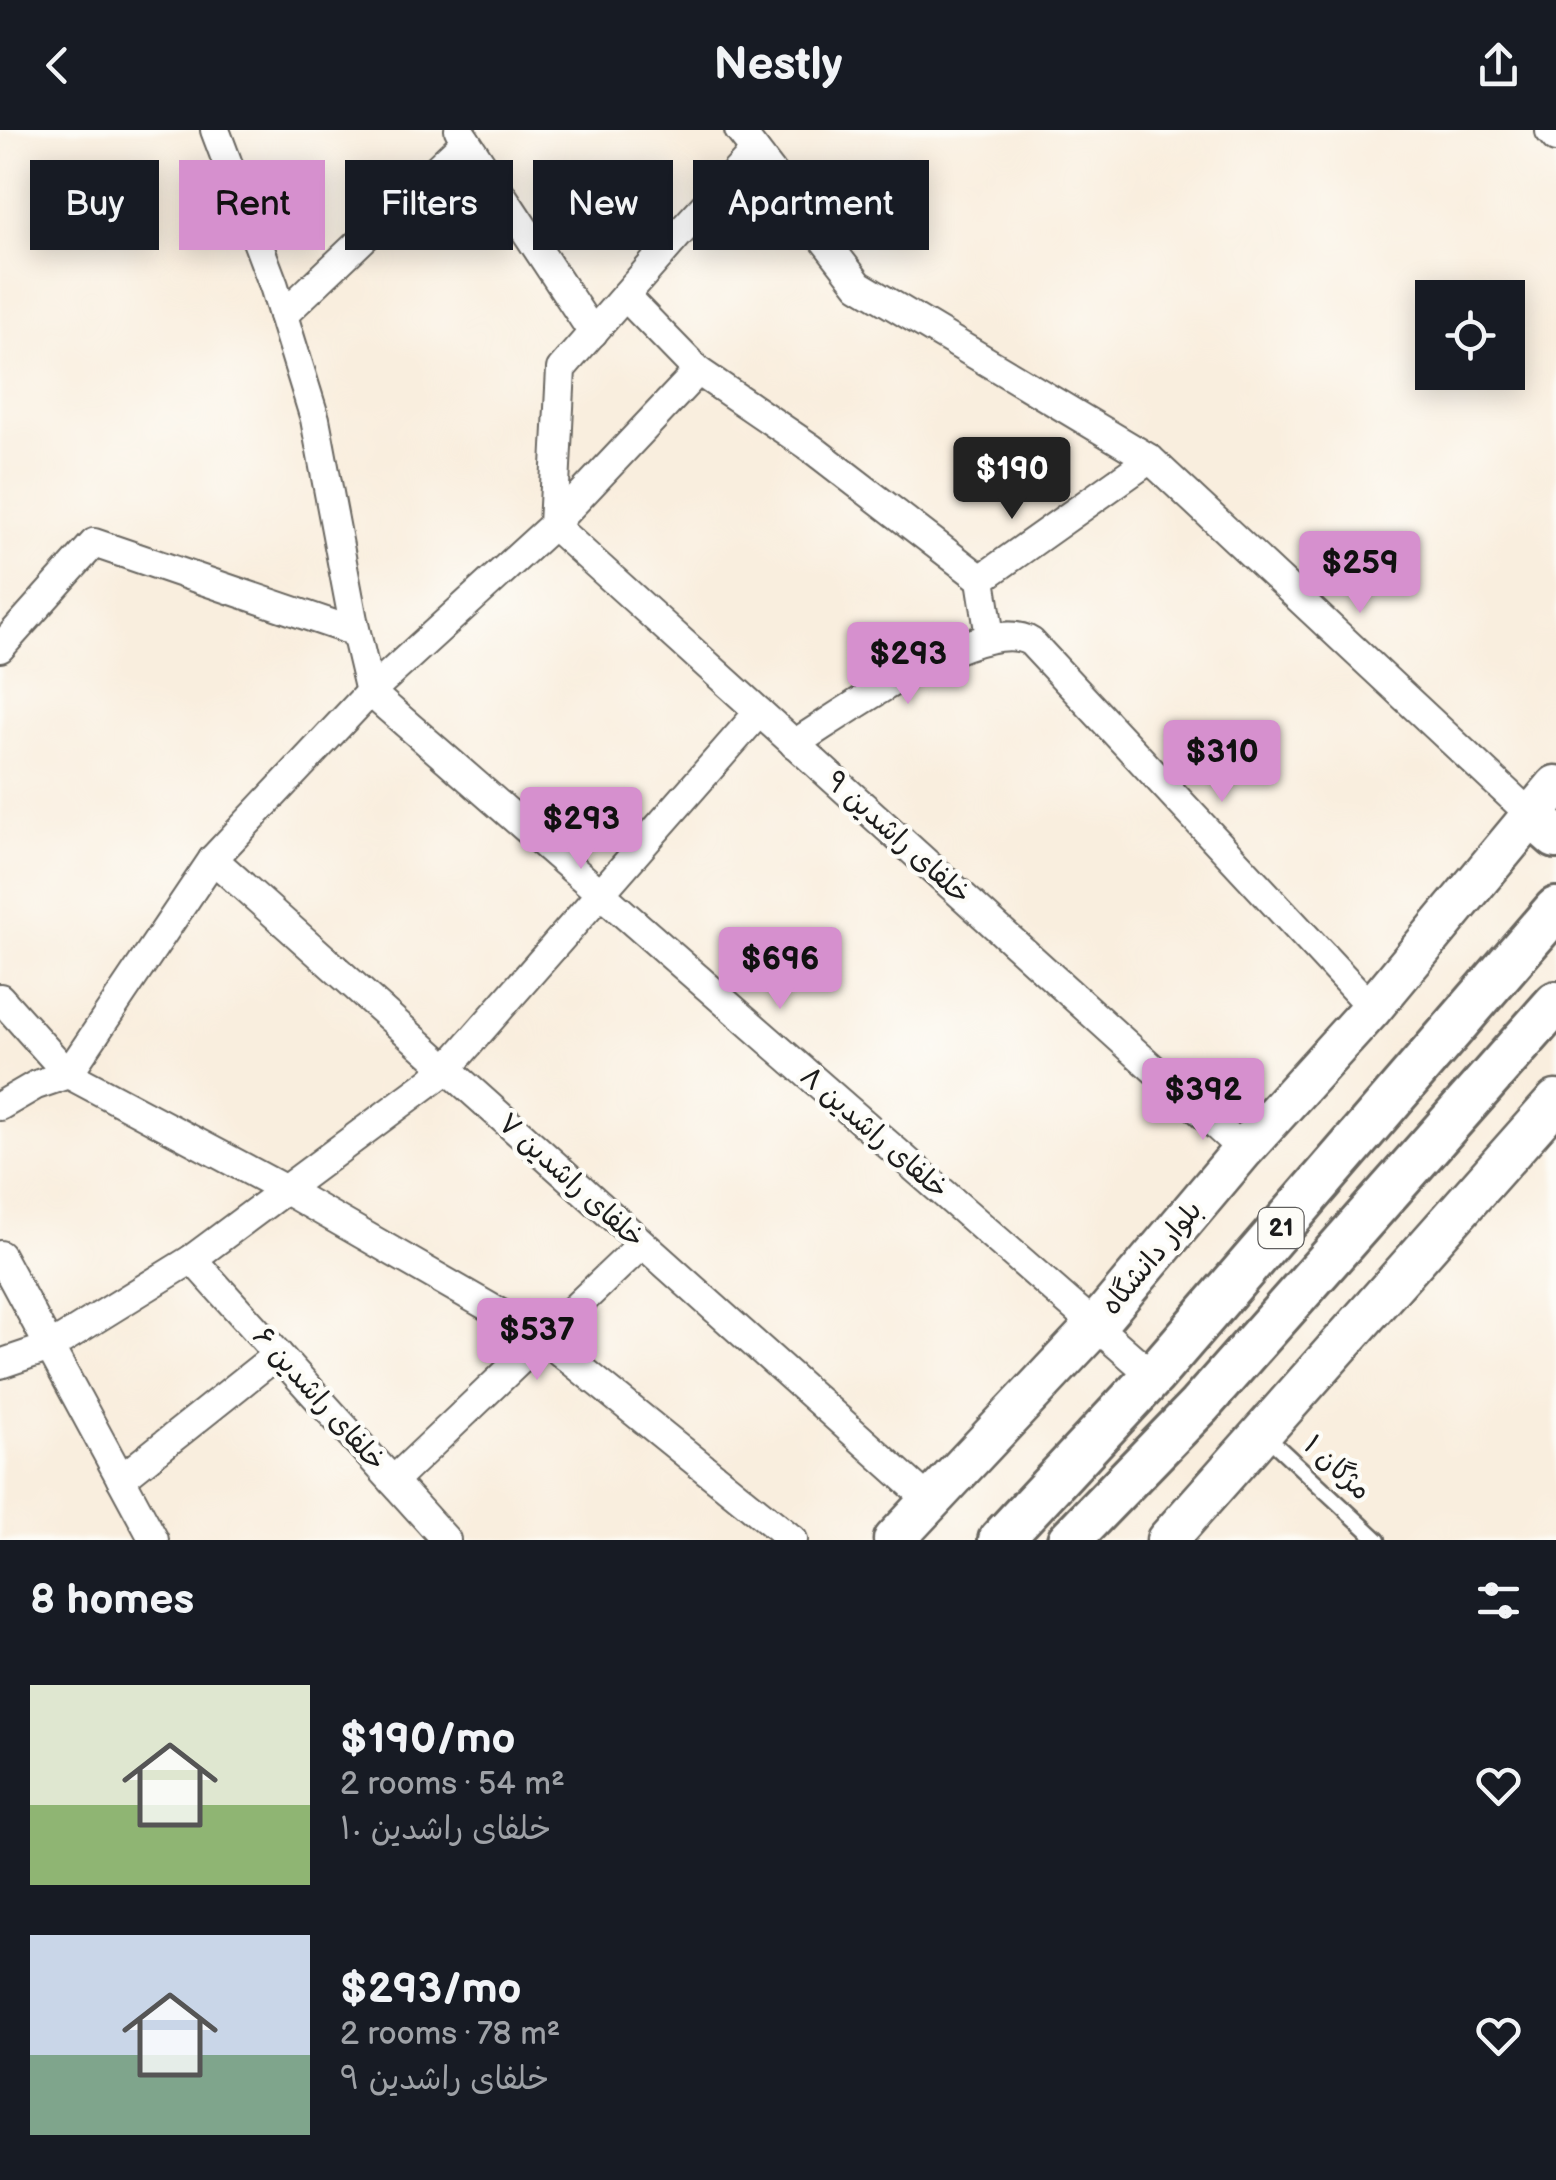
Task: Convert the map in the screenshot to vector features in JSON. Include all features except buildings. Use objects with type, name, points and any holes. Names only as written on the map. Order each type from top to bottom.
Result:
[{"type":"main road","name":"بلوار دانشگاه","points":[[894,1540],[1095,1326],[1243,1150],[1548,813]]},
{"type":"main road","name":"21","points":[[1000,1540],[1154,1376],[1556,909]]},
{"type":"main road","name":"21","points":[[1068,1540],[1199,1406],[1556,1003]]},
{"type":"main road","points":[[1167,1540],[1556,1101]]},
{"type":"street","points":[[216,130],[283,314],[315,419],[370,692]]},
{"type":"street","points":[[283,314],[463,135],[592,333]]},
{"type":"street","points":[[553,525],[561,369],[625,296],[747,140],[860,285],[1150,460],[1548,813]]},
{"type":"street","points":[[625,296],[698,371],[811,448],[981,579],[990,636]]},
{"type":"street","points":[[0,1106],[36,1085],[68,1074],[213,859],[370,692],[553,525],[698,371]]},
{"type":"street","points":[[981,579],[1150,460]]},
{"type":"street","name":"خلفای راشدین ۹","points":[[553,525],[1243,1150]]},
{"type":"street","points":[[0,648],[94,542],[355,632]]},
{"type":"street","points":[[794,744],[954,649],[990,636],[1018,636],[1030,642],[1372,1008]]},
{"type":"street","name":"خلفای راشدین ۸","points":[[370,692],[1154,1376]]},
{"type":"street","points":[[0,1364],[50,1347],[192,1259],[446,1070],[759,712]]},
{"type":"street","name":"خلفای راشدین ۷","points":[[213,859],[930,1501]]},
{"type":"street","points":[[0,998],[68,1074],[284,1189],[543,1338],[793,1540]]},
{"type":"street","points":[[392,1481],[642,1244]]},
{"type":"street","points":[[0,1254],[154,1540]]},
{"type":"street","name":"خلفای راشدین ۶","points":[[192,1259],[446,1540]]},
{"type":"street","points":[[121,1480],[278,1354]]},
{"type":"lane","name":"مژگان ۱","points":[[1262,1433],[1378,1540]]}]
